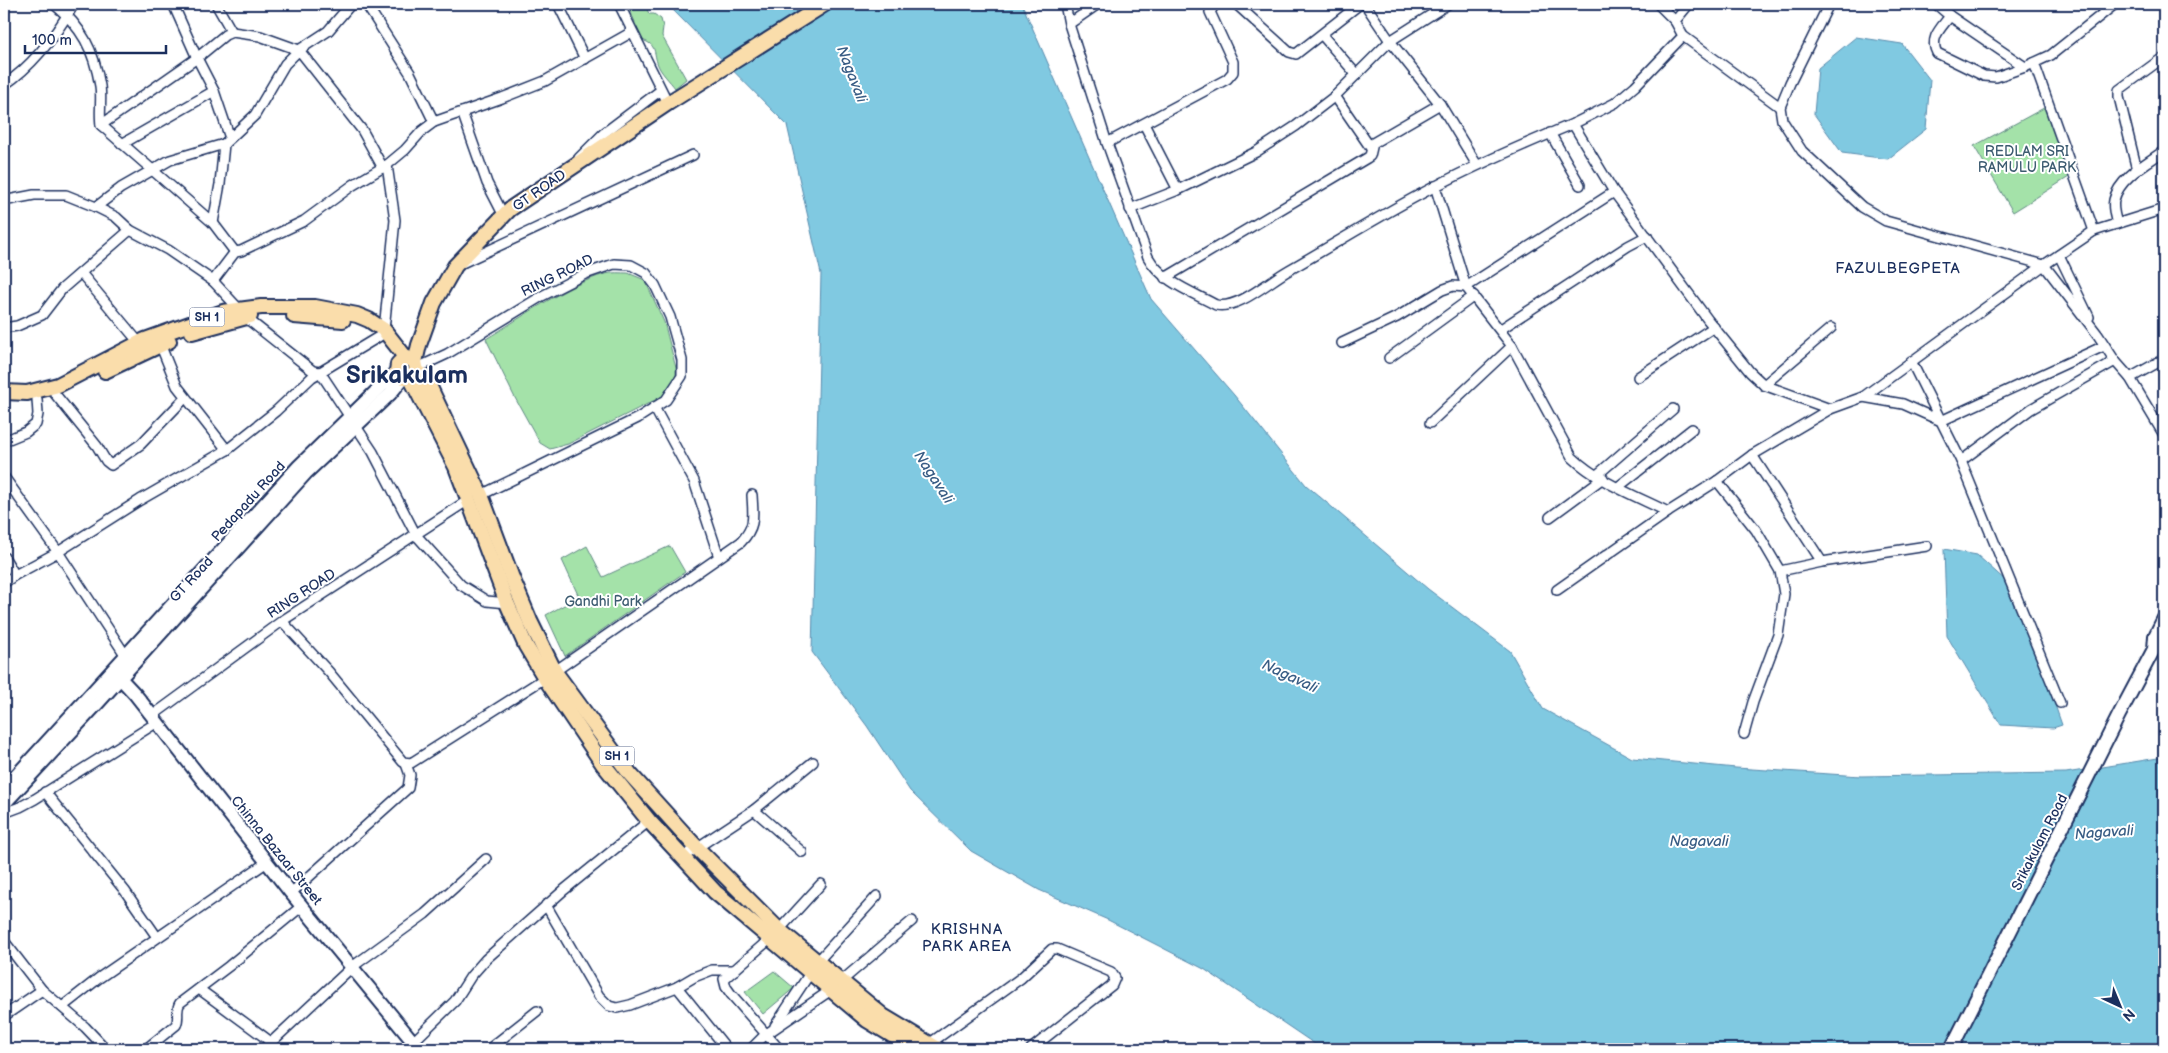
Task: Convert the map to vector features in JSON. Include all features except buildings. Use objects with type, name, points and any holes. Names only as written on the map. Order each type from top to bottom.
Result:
[{"type":"main road","name":"GT ROAD","points":[[408,367],[419,345],[434,303],[456,266],[510,209],[668,103],[825,4]]},
{"type":"main road","name":"SH 1","points":[[4,400],[37,399],[55,394],[142,348],[160,344],[261,307],[328,308],[363,317],[382,333],[408,367],[426,377],[475,497],[530,621],[550,675],[603,764],[650,821],[715,892],[775,934],[836,985],[933,1046]]},
{"type":"main road","name":"SH 1","points":[[4,392],[27,392],[58,385],[210,316],[242,313]]},
{"type":"main road","name":"GT Road","points":[[4,804],[115,676],[352,422],[390,394],[408,367]]},
{"type":"main road","name":"Pedapadu Road","points":[[4,789],[115,676],[126,656],[299,466],[352,422]]},
{"type":"main road","name":"SH 1","points":[[475,497],[507,603],[526,646],[630,774],[775,934]]},
{"type":"main road","name":"Srikakulam Road","points":[[1951,1049],[2110,735],[2159,647],[2155,636],[2164,618]]},
{"type":"main road","name":"Chinna Bazaar Street","points":[[115,676],[154,720],[291,893],[416,1045]]},
{"type":"main road","name":"SH 1","points":[[836,985],[867,1020],[898,1045],[915,1049]]},
{"type":"street","points":[[54,4],[67,15],[82,33],[91,52],[100,87],[101,125],[213,224],[235,252]]},
{"type":"street","points":[[4,86],[36,58],[74,4]]},
{"type":"street","points":[[173,4],[214,91],[227,141],[213,224]]},
{"type":"street","points":[[216,4],[232,32]]},
{"type":"street","points":[[96,207],[121,188],[180,155],[227,141],[255,115],[285,64],[299,50],[328,31],[351,4]]},
{"type":"street","points":[[366,4],[410,73],[434,122]]},
{"type":"street","points":[[558,4],[585,59]]},
{"type":"street","points":[[619,4],[668,103]]},
{"type":"street","points":[[1065,4],[1068,24],[1107,144],[1148,257],[1155,269],[1164,278],[1216,305],[1224,307],[1235,304],[1280,275],[1435,186],[1615,103],[1635,86],[1683,36]]},
{"type":"street","points":[[1107,144],[1227,79],[1233,72],[1232,62],[1210,12],[1215,4]]},
{"type":"street","points":[[1236,4],[1289,52],[1296,54],[1360,4]]},
{"type":"street","points":[[1365,4],[1390,41],[1440,104],[1477,165]]},
{"type":"street","points":[[1130,209],[1178,190],[1256,152],[1296,126],[1335,96],[1390,41],[1448,4]]},
{"type":"street","points":[[1658,4],[1675,21],[1683,36],[1780,107]]},
{"type":"street","points":[[1675,21],[1688,4]]},
{"type":"street","points":[[1829,4],[1780,107],[1782,120],[1802,151],[1862,207],[1886,221],[2044,265],[2098,335]]},
{"type":"street","points":[[1936,4],[1950,16],[2025,67]]},
{"type":"street","points":[[1950,16],[1934,38],[1933,46],[1937,53],[1984,76],[1996,77],[2051,55],[2115,4]]},
{"type":"street","points":[[1068,24],[1093,5]]},
{"type":"street","points":[[4,583],[58,552],[140,500],[228,450],[320,372],[382,333],[395,220],[385,166],[362,130],[299,50],[260,36],[232,32],[219,39],[197,58],[101,125]]},
{"type":"street","points":[[213,280],[235,252],[241,251],[304,221],[353,185],[385,166],[434,122],[545,81],[632,32]]},
{"type":"street","points":[[1322,35],[1356,74]]},
{"type":"street","points":[[2137,170],[2119,97],[2119,90],[2164,57]]},
{"type":"street","points":[[2034,63],[2094,231]]},
{"type":"street","points":[[565,172],[604,133],[661,90]]},
{"type":"street","points":[[122,144],[214,91]]},
{"type":"street","points":[[1164,278],[1367,158],[1371,153],[1370,147],[1335,96]]},
{"type":"street","points":[[1370,147],[1378,139],[1440,104]]},
{"type":"street","points":[[462,112],[487,183],[504,216]]},
{"type":"street","points":[[1144,124],[1178,190]]},
{"type":"street","points":[[1572,124],[1614,192],[1714,327],[1750,372],[1764,385],[1830,409]]},
{"type":"street","points":[[1550,133],[1580,185]]},
{"type":"street","points":[[2117,224],[2114,200],[2127,179],[2164,150]]},
{"type":"street","points":[[456,266],[692,155]]},
{"type":"street","points":[[1435,186],[1466,287],[1512,346],[1572,457],[1600,477],[1668,512]]},
{"type":"street","points":[[1342,343],[1397,317],[1442,290],[1453,286],[1466,287],[1614,192]]},
{"type":"street","points":[[5,200],[34,196],[66,195],[116,217],[130,230],[168,250],[213,280],[242,313],[313,371],[320,372],[373,452],[416,535],[467,590],[487,601],[507,603]]},
{"type":"street","points":[[1558,590],[1752,455],[1830,409],[1863,396],[2094,231],[2163,212]]},
{"type":"street","points":[[4,328],[17,326],[42,314],[62,290],[130,230]]},
{"type":"street","points":[[1500,330],[1628,246],[1647,236]]},
{"type":"street","points":[[2059,255],[2104,346],[2130,378],[2164,436]]},
{"type":"street","name":"RING ROAD","points":[[4,813],[20,807],[45,792],[154,720],[282,621],[475,497],[638,418],[654,408],[666,400],[682,376],[682,360],[670,317],[656,285],[646,273],[631,265],[614,264],[585,274],[542,296],[446,354],[408,367]]},
{"type":"street","points":[[80,273],[142,348]]},
{"type":"street","points":[[1389,358],[1474,296]]},
{"type":"street","points":[[1638,378],[1714,327]]},
{"type":"street","points":[[1764,385],[1831,328]]},
{"type":"street","points":[[160,344],[177,386],[228,450]]},
{"type":"street","points":[[1430,422],[1512,346]]},
{"type":"street","points":[[1863,396],[1903,404],[1941,421],[2104,346]]},
{"type":"street","points":[[2130,378],[2164,359]]},
{"type":"street","points":[[1911,361],[1961,461],[2060,703]]},
{"type":"street","points":[[1961,461],[2031,409],[2115,361]]},
{"type":"street","points":[[55,394],[111,465],[141,444],[185,398]]},
{"type":"street","points":[[4,441],[26,432],[36,424],[38,414],[37,399]]},
{"type":"street","points":[[654,408],[691,474],[719,557]]},
{"type":"street","points":[[1550,518],[1600,477],[1673,408]]},
{"type":"street","points":[[1618,486],[1692,429]]},
{"type":"street","points":[[1752,455],[1822,562]]},
{"type":"street","points":[[4,477],[58,552],[126,656]]},
{"type":"street","points":[[1717,481],[1756,530],[1780,571],[1784,594],[1778,635],[1753,702],[1744,734]]},
{"type":"street","points":[[406,764],[418,759],[550,675],[740,542],[749,532],[753,522],[752,495]]},
{"type":"street","points":[[1780,571],[1822,562],[1927,546]]},
{"type":"street","points":[[4,557],[15,575]]},
{"type":"street","points":[[282,621],[329,672],[400,760],[406,764],[411,782],[408,788],[291,893]]},
{"type":"street","points":[[683,856],[754,810],[813,762]]},
{"type":"street","points":[[45,792],[125,891],[157,937]]},
{"type":"street","points":[[754,810],[802,852]]},
{"type":"street","points":[[416,1045],[463,992],[471,976],[486,959],[546,905],[650,821]]},
{"type":"street","points":[[264,1049],[352,967],[424,914],[486,858]]},
{"type":"street","points":[[62,1007],[99,978],[267,862]]},
{"type":"street","points":[[779,1049],[769,1033],[726,987],[724,979],[775,934],[821,884]]},
{"type":"street","points":[[769,1033],[815,967],[877,896]]},
{"type":"street","points":[[546,905],[599,996],[609,1006],[617,1008],[630,1005],[677,987],[694,977],[712,970],[735,970]]},
{"type":"street","points":[[146,1049],[176,1025],[178,1021],[177,1007],[180,1002],[199,989],[302,906]]},
{"type":"street","points":[[751,1049],[769,1033],[836,985],[912,921]]},
{"type":"street","points":[[4,941],[42,990],[85,1027],[106,1049]]},
{"type":"street","points":[[933,1046],[1022,978],[1052,950],[1057,949],[1111,972],[1114,978],[1112,985],[1031,1049]]},
{"type":"street","points":[[677,987],[727,1049]]},
{"type":"street","points":[[199,989],[271,1042]]},
{"type":"street","points":[[4,1016],[42,990]]},
{"type":"street","points":[[489,1049],[537,1011]]},
{"type":"green space","points":[[627,4],[645,4],[649,14],[654,14],[661,19],[663,27],[662,36],[686,79],[675,88],[659,68],[651,44],[642,40]]},
{"type":"green space","name":"REDLAM SRI RAMULU PARK","points":[[2053,103],[2077,172],[2013,212],[1974,146]]},
{"type":"green space","points":[[628,273],[645,280],[664,322],[676,368],[676,381],[665,395],[568,444],[550,449],[540,443],[486,339],[559,294],[590,279],[605,274]]},
{"type":"green space","name":"Gandhi Park","points":[[587,546],[603,577],[670,546],[685,572],[565,656],[546,615],[579,597],[562,560]]},
{"type":"green space","points":[[774,971],[794,988],[763,1014],[745,992]]},
{"type":"water","name":"Nagavali","points":[[667,4],[1022,4],[1151,299],[1234,395],[1306,485],[1428,589],[1510,651],[1543,709],[1632,758],[1736,768],[1861,776],[2066,773],[2164,757],[2164,1049],[1322,1049],[1204,969],[1108,920],[1039,890],[971,851],[910,791],[867,726],[812,652],[821,274],[787,125]]},
{"type":"water","points":[[1856,37],[1902,44],[1930,80],[1926,129],[1888,159],[1842,153],[1814,114],[1818,68]]},
{"type":"water","points":[[1944,549],[1977,555],[2006,581],[2062,725],[2053,728],[2001,725],[1947,636]]},
{"type":"district","name":"FAZULBEGPETA","points":[[1898,268]]},
{"type":"district","name":"Srikakulam","points":[[407,375]]},
{"type":"district","name":"KRISHNA PARK AREA","points":[[967,938]]}]
